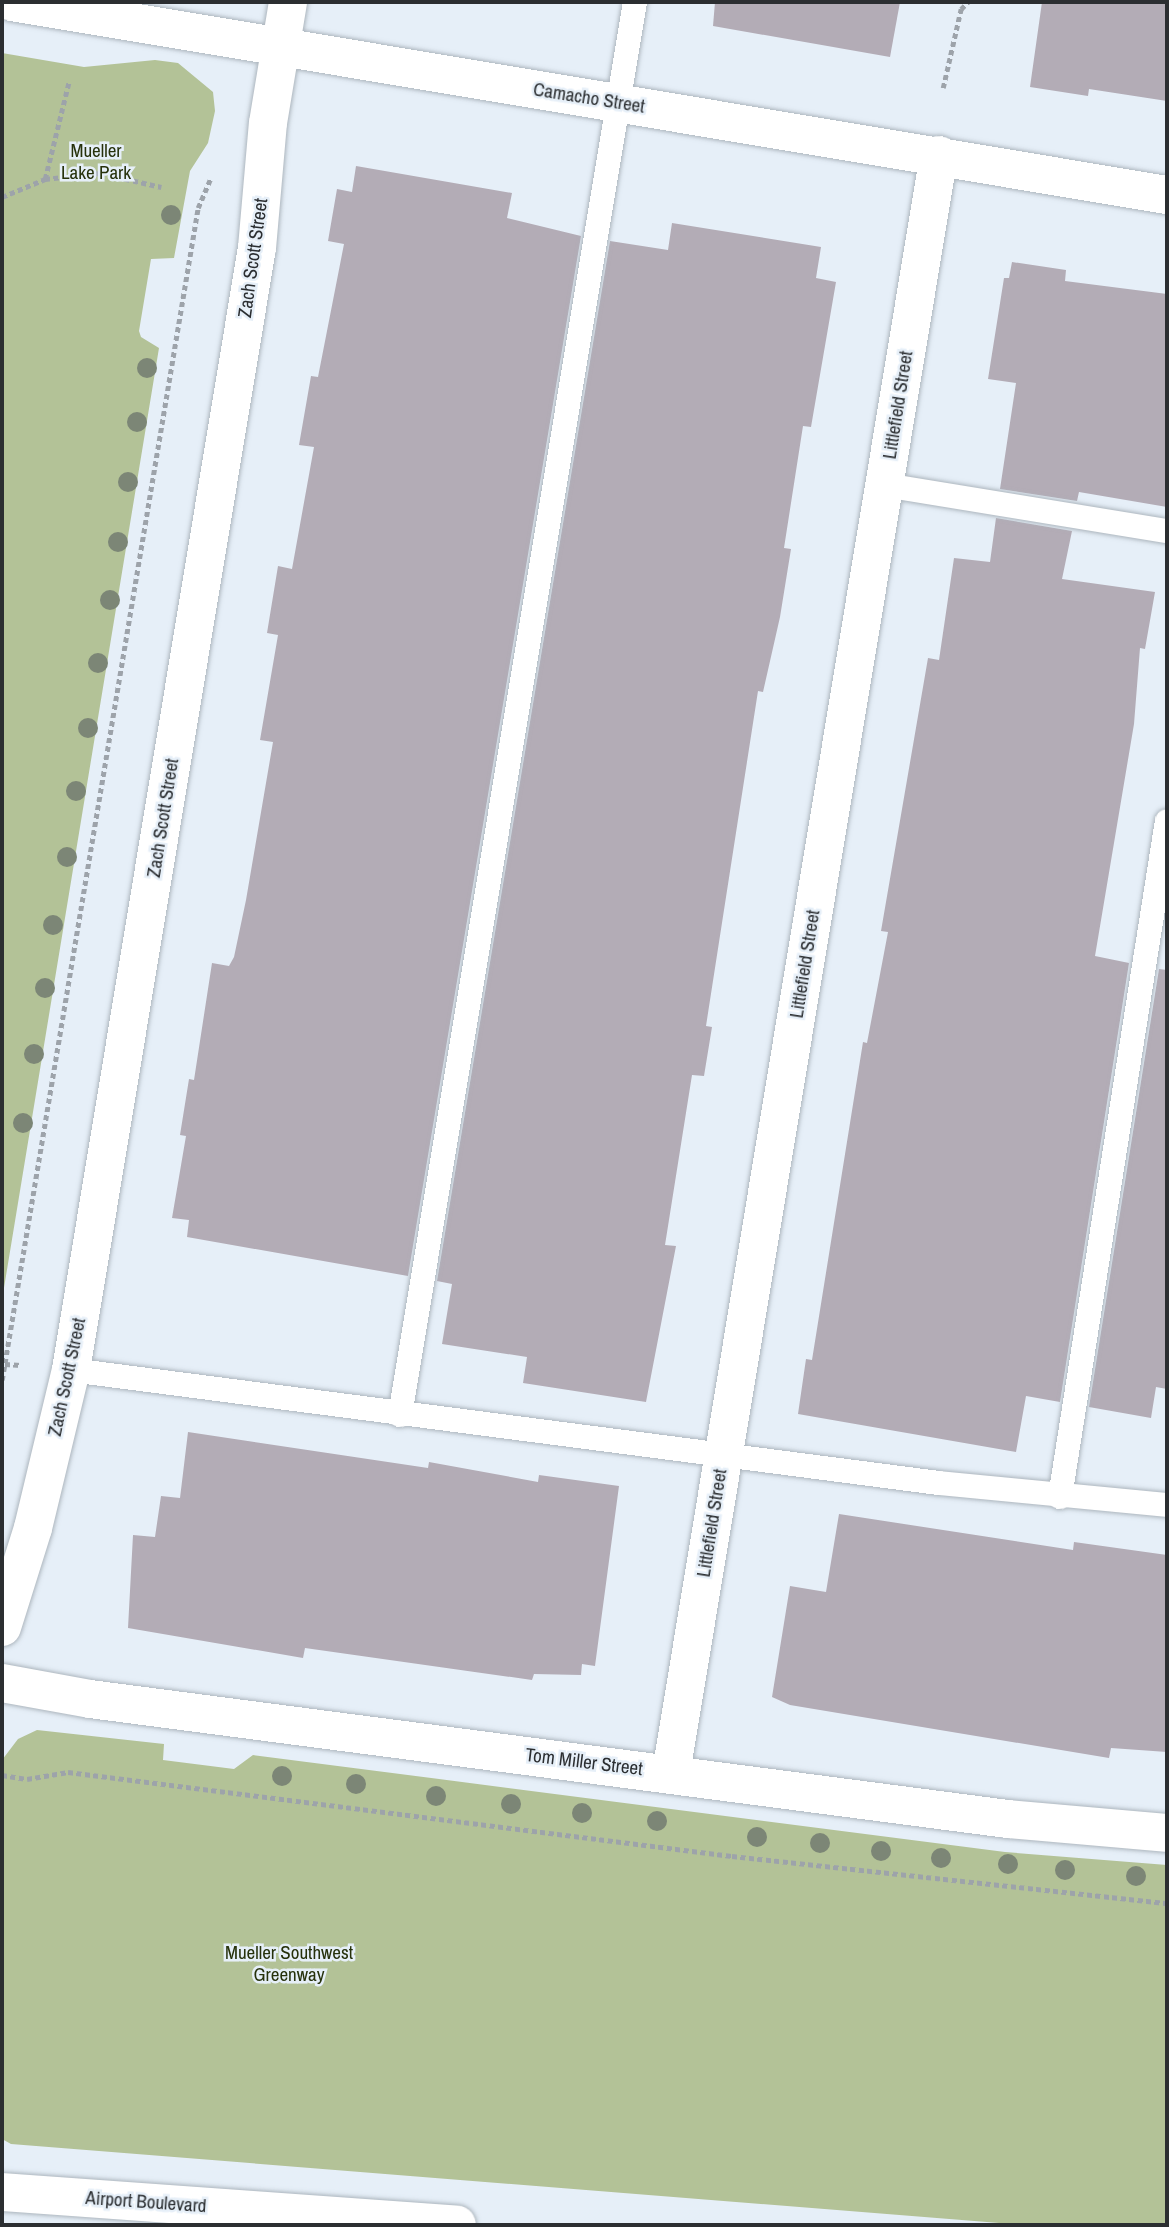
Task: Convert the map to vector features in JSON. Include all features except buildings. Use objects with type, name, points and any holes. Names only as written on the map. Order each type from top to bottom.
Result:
[{"type":"street","name":"Camacho Street","points":[[12,2],[1167,195]]},
{"type":"street","name":"Zach Scott Street","points":[[2,1627],[33,1528],[71,1370],[257,248],[268,123],[288,2]]},
{"type":"street","name":"Littlefield Street","points":[[671,1773],[939,155]]},
{"type":"street","name":"Tom Miller Street","points":[[2,1683],[90,1699],[1008,1819],[1167,1833]]},
{"type":"street","name":"Airport Boulevard","points":[[2,2192],[457,2225]]},
{"type":"lane","points":[[401,1415],[635,2]]},
{"type":"lane","points":[[885,485],[1167,531]]},
{"type":"lane","points":[[1060,1497],[1167,821]]},
{"type":"lane","points":[[71,1370],[401,1415],[1060,1497],[1167,1505]]},
{"type":"path","points":[[943,88],[961,9],[959,2]]},
{"type":"path","points":[[961,9],[968,2]]},
{"type":"path","points":[[45,179],[69,81]]},
{"type":"path","points":[[2,1380],[198,208],[213,172]]},
{"type":"path","points":[[2,197],[45,179],[100,173],[161,187]]},
{"type":"path","points":[[2,1775],[27,1779],[68,1772],[732,1856],[1167,1903]]},
{"type":"green space","name":"Mueller Lake Park","points":[[2,53],[84,67],[155,60],[178,63],[213,92],[215,111],[208,143],[190,171],[174,258],[151,259],[139,331],[141,337],[159,348],[2,1300]]},
{"type":"green space","name":"Mueller Southwest Greenway","points":[[37,1730],[164,1744],[163,1760],[234,1769],[253,1755],[1005,1852],[1167,1865],[1167,2225],[1023,2225],[11,2144],[2,2139],[2,1760],[18,1739]]}]
